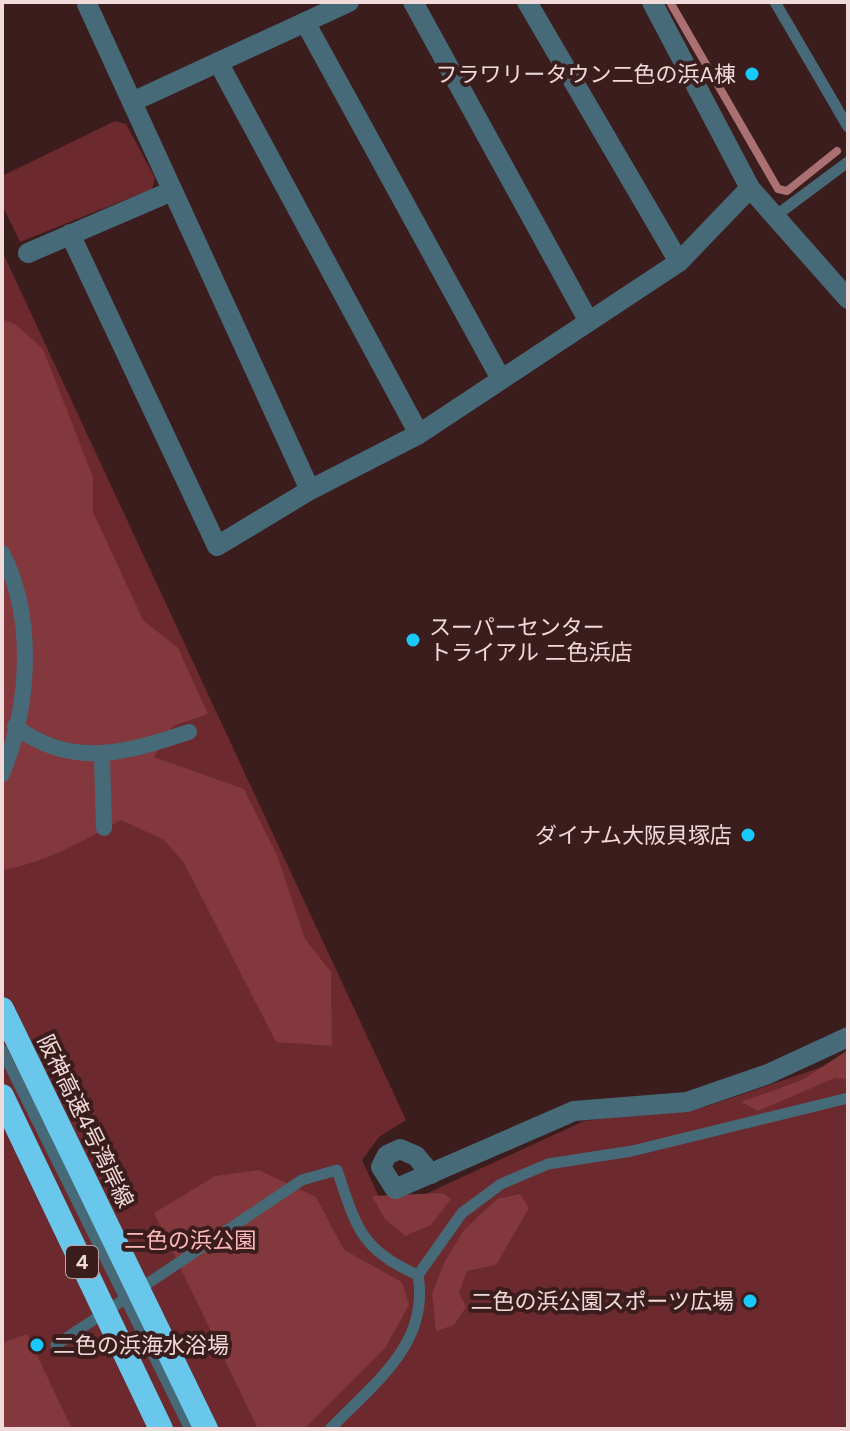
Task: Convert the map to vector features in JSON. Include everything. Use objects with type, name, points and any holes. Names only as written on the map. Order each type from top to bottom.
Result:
[{"type":"highway","name":"阪神高速4号湾岸線","points":[[2,1009],[206,1429]]},
{"type":"highway","name":"4","points":[[2,1096],[161,1429]]},
{"type":"street","points":[[132,102],[349,2]]},
{"type":"street","points":[[413,2],[588,320]]},
{"type":"street","points":[[527,2],[679,262]]},
{"type":"street","points":[[652,2],[750,188],[773,218],[848,299]]},
{"type":"street","points":[[87,4],[310,490]]},
{"type":"street","points":[[305,22],[501,379]]},
{"type":"street","points":[[218,62],[419,434]]},
{"type":"street","points":[[70,234],[217,546],[310,490],[419,434],[679,262],[750,188]]},
{"type":"street","points":[[28,253],[172,191]]},
{"type":"street","points":[[2,553],[20,616],[27,661],[2,774]]},
{"type":"street","points":[[15,726],[34,741],[102,756],[189,732]]},
{"type":"street","points":[[102,756],[104,828]]},
{"type":"street","points":[[431,1174],[574,1111],[687,1102],[768,1074],[848,1037]]},
{"type":"lane","points":[[775,2],[848,127]]},
{"type":"lane","points":[[773,218],[848,162]]},
{"type":"lane","points":[[2,1050],[190,1429]]},
{"type":"lane","points":[[330,1429],[405,1351],[423,1301],[418,1275],[462,1213],[501,1184],[548,1164],[632,1151],[848,1098]]},
{"type":"lane","points":[[56,1345],[302,1180],[337,1170],[358,1233],[390,1263],[418,1275]]},
{"type":"green space","points":[[115,121],[126,124],[155,178],[152,189],[20,242],[2,205],[2,176]]},
{"type":"green space","name":"二色の浜公園","points":[[2,251],[406,1120],[379,1137],[362,1160],[379,1197],[406,1203],[584,1121],[705,1107],[848,1058],[848,1429],[2,1429]]},
{"type":"green space","points":[[2,319],[15,324],[43,349],[93,477],[93,512],[143,620],[178,648],[208,714],[173,726],[154,757],[244,789],[277,855],[305,939],[331,972],[332,1046],[276,1042],[184,863],[164,840],[121,820],[49,857],[2,870]]},
{"type":"green space","points":[[848,1050],[848,1079],[835,1078],[758,1111],[741,1102],[802,1080]]},
{"type":"green space","points":[[259,1170],[316,1197],[344,1250],[402,1282],[409,1305],[385,1348],[304,1429],[258,1429],[154,1213],[215,1176]]},
{"type":"green space","points":[[443,1193],[451,1199],[431,1225],[405,1236],[385,1219],[372,1196]]},
{"type":"green space","points":[[520,1194],[529,1208],[496,1265],[467,1271],[459,1293],[466,1307],[454,1325],[436,1331],[432,1293],[445,1261],[464,1230],[497,1199]]},
{"type":"green space","points":[[27,1334],[72,1429],[2,1429],[2,1343]]},
{"type":"waterway","points":[[670,2],[778,189],[787,191],[837,151]]},
{"type":"place","name":"フラワリータウン二色の浜A棟","points":[[752,74]]},
{"type":"place","name":"スーパーセンター トライアル 二色浜店","points":[[413,640]]},
{"type":"place","name":"ダイナム大阪貝塚店","points":[[748,835]]},
{"type":"place","name":"二色の浜公園スポーツ広場","points":[[750,1301]]},
{"type":"place","name":"二色の浜海水浴場","points":[[37,1345]]}]
